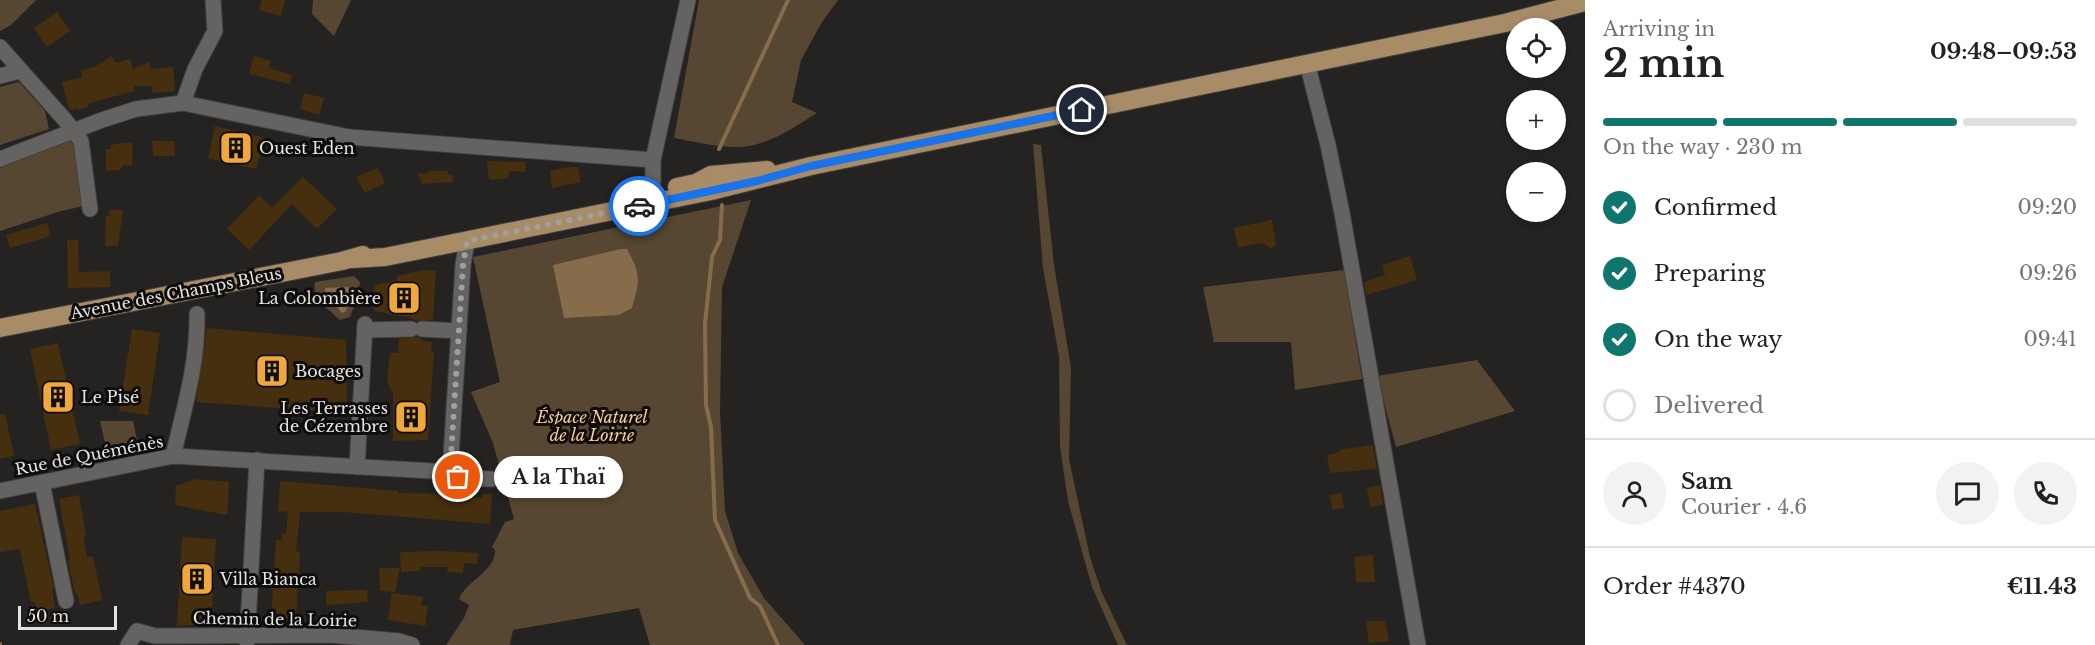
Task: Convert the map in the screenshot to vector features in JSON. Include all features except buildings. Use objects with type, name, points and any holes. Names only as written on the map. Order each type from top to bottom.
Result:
[{"type":"main road","name":"Avenue des Champs Bleus","points":[[352,259],[381,248],[487,226],[757,181],[811,166],[1505,23],[1585,2]]},
{"type":"main road","name":"Avenue des Champs Bleus","points":[[0,328],[352,259],[385,257],[467,241],[656,197]]},
{"type":"main road","name":"Avenue des Champs Bleus","points":[[467,241],[465,234],[482,231],[487,226]]},
{"type":"street","points":[[183,103],[195,69],[215,32],[213,0]]},
{"type":"street","points":[[656,197],[653,160],[688,0]]},
{"type":"street","points":[[0,46],[81,141],[90,209]]},
{"type":"street","points":[[1307,63],[1329,145],[1342,213],[1418,645]]},
{"type":"street","points":[[0,76],[20,71]]},
{"type":"street","points":[[0,159],[136,109],[183,103],[349,137],[653,160]]},
{"type":"street","points":[[450,472],[467,241]]},
{"type":"street","points":[[173,456],[189,393],[198,343],[197,314]]},
{"type":"street","points":[[357,467],[365,327],[459,331]]},
{"type":"street","name":"Rue de Quéménès","points":[[0,491],[173,456],[450,472],[458,477],[492,479]]},
{"type":"street","points":[[247,640],[257,460]]},
{"type":"street","points":[[42,483],[66,601]]},
{"type":"street","name":"Chemin de la Loirie","points":[[128,645],[137,631],[155,636],[247,640],[399,641],[412,645]]},
{"type":"green space","points":[[0,0],[36,0],[11,25],[0,31]]},
{"type":"green space","points":[[313,0],[351,0],[334,36],[312,14]]},
{"type":"green space","points":[[699,0],[838,0],[822,22],[801,60],[792,102],[817,113],[779,136],[744,147],[704,144],[674,138]]},
{"type":"green space","points":[[19,82],[45,111],[49,129],[0,145],[0,87]]},
{"type":"green space","points":[[71,138],[75,140],[84,206],[0,231],[0,168]]},
{"type":"green space","points":[[1033,144],[1041,145],[1054,265],[1071,368],[1069,459],[1090,557],[1102,593],[1127,645],[1118,645],[1092,587],[1068,501],[1060,447],[1059,356],[1043,268]]},
{"type":"green space","name":"Éspace Naturel de la Loirie","points":[[751,200],[722,287],[720,412],[725,511],[738,553],[764,598],[805,645],[650,645],[639,608],[513,630],[510,645],[446,645],[464,618],[469,605],[459,599],[491,564],[495,550],[492,547],[505,522],[514,519],[493,443],[471,392],[500,382],[473,257]]},
{"type":"green space","points":[[1344,270],[1362,379],[1295,390],[1291,342],[1214,342],[1203,287]]},
{"type":"green space","points":[[354,276],[360,282],[358,296],[350,317],[340,320],[318,299],[314,288],[315,282]]},
{"type":"green space","points":[[1477,360],[1515,411],[1396,447],[1377,376]]},
{"type":"green space","points":[[100,421],[133,421],[138,446],[107,452]]},
{"type":"shaded area","points":[[627,249],[637,272],[638,284],[632,308],[619,315],[564,318],[553,265]]},
{"type":"shaded area","points":[[348,287],[351,293],[346,311],[342,313],[325,292],[325,288]]},
{"type":"waterway","points":[[719,149],[788,0]]},
{"type":"waterway","points":[[722,205],[720,240],[712,257],[705,324],[706,405],[711,427],[715,520],[750,598],[760,606],[778,645]]},
{"type":"way so far","points":[[458,477],[450,472],[463,265],[467,241],[639,206]]},
{"type":"place","name":"Ouest Eden","points":[[236,148]]},
{"type":"place","name":"La Colombière","points":[[404,298]]},
{"type":"place","name":"Bocages","points":[[272,371]]},
{"type":"place","name":"Le Pisé","points":[[58,397]]},
{"type":"place","name":"Les Terrasses de Cézembre","points":[[411,417]]},
{"type":"place","name":"A la Thaï","points":[[458,477]]},
{"type":"place","name":"Villa Bianca","points":[[197,579]]},
{"type":"route","points":[[639,206],[757,181],[811,166],[1082,110]]}]
